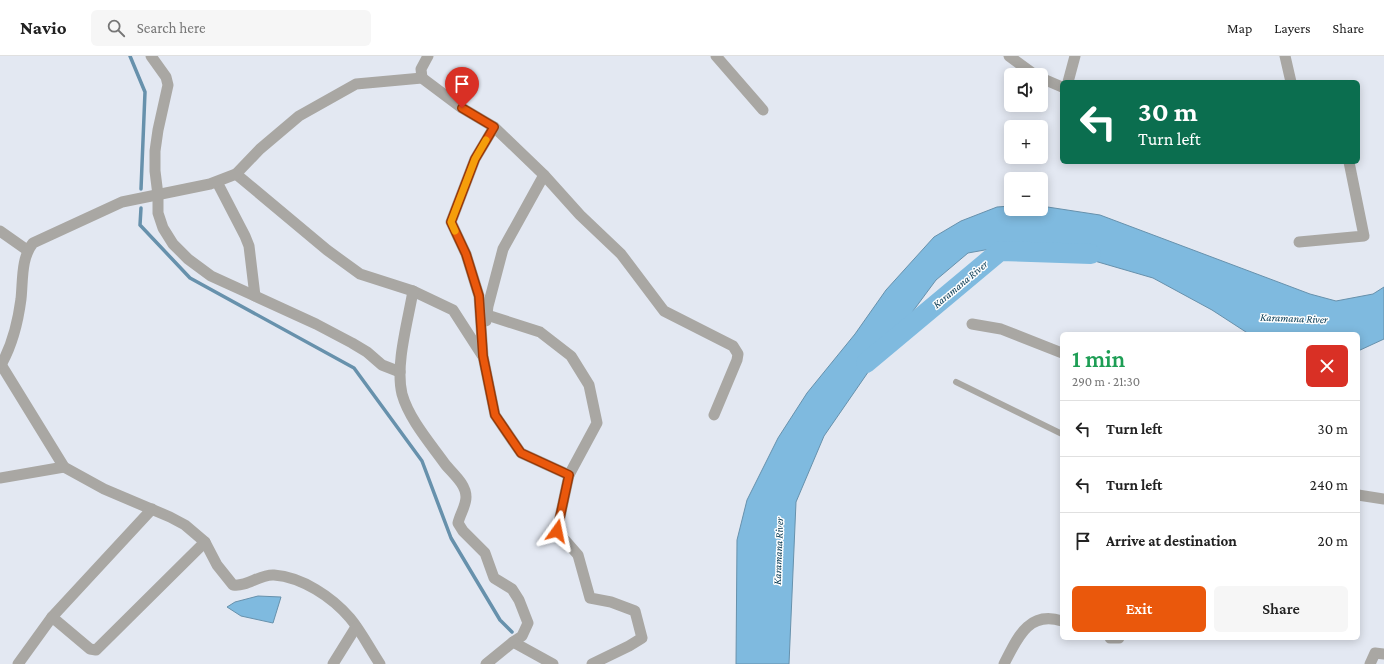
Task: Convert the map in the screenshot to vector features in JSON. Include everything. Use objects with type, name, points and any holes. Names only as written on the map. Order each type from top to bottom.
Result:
[{"type":"street","points":[[151,56],[166,77],[168,85],[155,151],[158,213],[163,228],[173,244],[188,258],[212,276],[346,339],[367,352],[382,365],[400,372]]},
{"type":"street","points":[[422,78],[421,69],[428,56]]},
{"type":"street","points":[[716,56],[763,110]]},
{"type":"street","points":[[1009,56],[1025,68]]},
{"type":"street","points":[[1069,80],[1075,56]]},
{"type":"street","points":[[1285,56],[1291,80]]},
{"type":"street","points":[[380,664],[356,628],[337,604],[305,583],[274,575],[259,577],[241,586],[233,585],[217,565],[205,542],[185,525],[152,509],[104,489],[64,467],[1,363],[14,336],[27,250],[33,243],[122,202],[217,182],[236,174],[260,149],[299,116],[356,84],[422,78],[462,108],[494,127],[544,175],[580,215],[621,254],[664,311],[733,346],[738,354],[737,360],[714,415]]},
{"type":"street","points":[[1048,81],[1060,86]]},
{"type":"street","points":[[494,127],[475,159],[451,222],[466,254],[479,296],[483,356],[495,415],[521,453],[569,475]]},
{"type":"street","points":[[1299,242],[1364,236],[1349,164]]},
{"type":"street","points":[[236,174],[327,250],[360,274],[413,291],[453,310],[483,356]]},
{"type":"street","points":[[483,356],[487,315],[503,249],[544,175]]},
{"type":"street","points":[[217,182],[246,236],[250,253],[255,296]]},
{"type":"street","points":[[0,231],[27,250]]},
{"type":"street","points":[[413,291],[400,372],[402,394],[412,417],[446,465],[460,480],[466,496],[465,506],[458,523],[463,531],[485,553],[494,578],[512,589],[524,611],[528,623],[522,636],[486,664]]},
{"type":"street","points":[[487,315],[540,332],[572,356],[589,384],[597,423],[569,475],[557,531],[578,555],[590,598],[611,602],[635,611],[642,638],[592,664]]},
{"type":"street","points":[[972,324],[1001,330],[1060,352]]},
{"type":"street","points":[[0,478],[64,467]]},
{"type":"street","points":[[1360,495],[1384,499]]},
{"type":"street","points":[[18,664],[52,617],[152,509]]},
{"type":"street","points":[[52,617],[90,648],[96,650],[205,542]]},
{"type":"street","points":[[1004,664],[1026,626],[1037,620],[1052,618],[1060,620]]},
{"type":"street","points":[[333,664],[356,628]]},
{"type":"street","points":[[513,642],[553,664]]},
{"type":"street","points":[[1370,664],[1375,653],[1384,654]]},
{"type":"lane","points":[[956,382],[1060,433]]},
{"type":"water","points":[[1004,206],[1004,216],[1048,216],[1048,207],[1100,215],[1310,294],[1336,301],[1373,294],[1384,287],[1384,339],[1360,350],[1360,332],[1246,332],[1212,310],[1153,278],[1074,255],[1018,244],[968,253],[936,280],[873,365],[824,436],[796,502],[789,664],[736,664],[737,540],[747,500],[778,438],[807,393],[855,334],[886,290],[934,237],[961,221],[997,207]]},
{"type":"water","points":[[258,596],[281,597],[273,623],[241,616],[227,607],[235,602]]},
{"type":"waterway","points":[[130,56],[145,92],[141,189]]},
{"type":"waterway","points":[[141,208],[140,225],[190,278],[354,368],[422,461],[451,538],[500,620],[512,632]]},
{"type":"waterway","name":"Karamana River","points":[[866,363],[1000,251],[1091,254]]},
{"type":"slow traffic","points":[[455,231],[451,222],[475,159],[486,140]]},
{"type":"route","points":[[462,108],[494,127],[475,159],[451,222],[466,254],[479,296],[483,356],[495,415],[521,453],[569,475],[557,531]]}]
